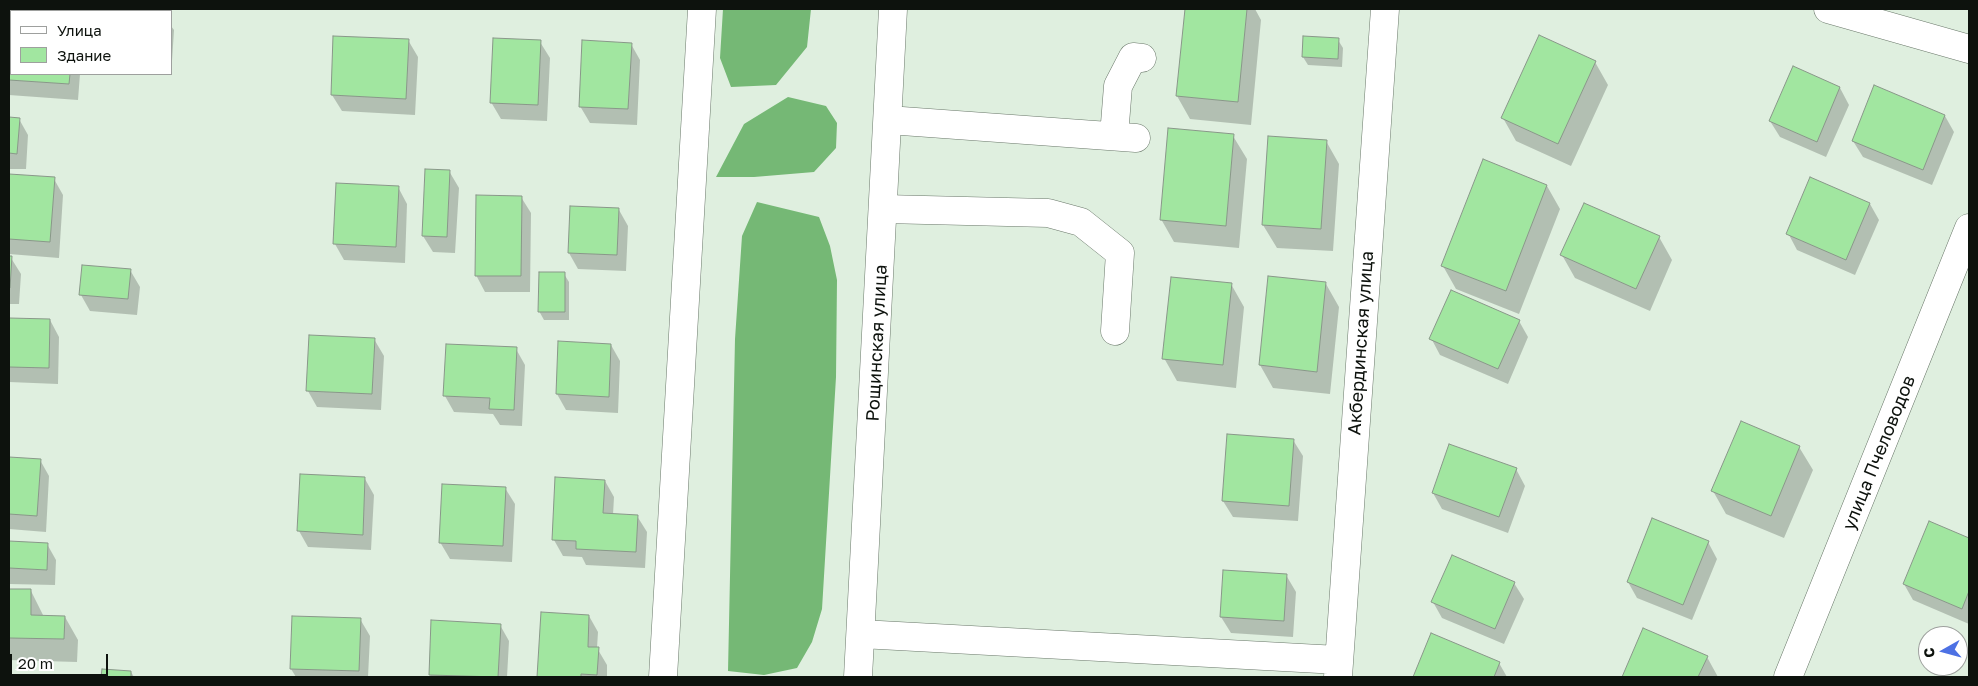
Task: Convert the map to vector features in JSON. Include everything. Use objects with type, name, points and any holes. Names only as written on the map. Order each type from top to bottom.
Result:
[{"type":"street","points":[[663,677],[702,9]]},
{"type":"street","name":"Рощинская улица","points":[[858,677],[893,9]]},
{"type":"street","name":"Акбердинская улица","points":[[1338,669],[1385,9]]},
{"type":"street","points":[[1828,9],[1969,49]]},
{"type":"street","points":[[888,120],[1125,137],[1118,86],[1133,57],[1142,58]]},
{"type":"street","points":[[884,209],[1048,214],[1081,222],[1120,253],[1116,331]]},
{"type":"street","name":"улица Пчеловодов","points":[[1788,677],[1969,228]]},
{"type":"street","points":[[861,634],[1338,669]]},
{"type":"green space","points":[[723,9],[811,9],[807,47],[776,85],[731,87],[720,58]]},
{"type":"green space","points":[[788,97],[826,106],[837,123],[836,148],[814,172],[754,177],[716,177],[744,124]]},
{"type":"green space","points":[[757,202],[819,217],[830,246],[837,280],[836,377],[822,609],[812,642],[797,668],[764,675],[728,671],[735,339],[742,236]]},
{"type":"building","points":[[1185,9],[1247,9],[1238,102],[1176,96]]},
{"type":"building","points":[[9,31],[10,75],[70,75],[69,84],[9,80]]},
{"type":"building","points":[[1539,35],[1596,61],[1558,144],[1501,118]]},
{"type":"building","points":[[333,36],[409,39],[406,99],[331,95]]},
{"type":"building","points":[[1303,36],[1339,38],[1338,59],[1302,57]]},
{"type":"building","points":[[493,38],[541,40],[538,105],[490,103]]},
{"type":"building","points":[[582,40],[632,43],[628,109],[579,107]]},
{"type":"building","points":[[1793,66],[1840,87],[1817,142],[1769,121]]},
{"type":"building","points":[[1874,85],[1945,115],[1923,170],[1852,141]]},
{"type":"building","points":[[9,117],[20,118],[17,154],[9,153]]},
{"type":"building","points":[[1168,128],[1234,134],[1226,226],[1160,220]]},
{"type":"building","points":[[1268,136],[1327,140],[1321,229],[1262,225]]},
{"type":"building","points":[[1483,159],[1547,185],[1506,291],[1441,266]]},
{"type":"building","points":[[425,169],[450,170],[447,237],[422,236]]},
{"type":"building","points":[[9,174],[55,177],[50,242],[9,239]]},
{"type":"building","points":[[1810,177],[1870,203],[1846,260],[1786,234]]},
{"type":"building","points":[[336,183],[399,186],[396,247],[333,244]]},
{"type":"building","points":[[476,195],[522,196],[521,276],[475,276]]},
{"type":"building","points":[[1584,203],[1660,236],[1636,289],[1560,255]]},
{"type":"building","points":[[570,206],[619,208],[617,255],[568,253]]},
{"type":"building","points":[[9,256],[12,256],[10,288],[9,288]]},
{"type":"building","points":[[82,265],[131,269],[128,299],[79,295]]},
{"type":"building","points":[[539,272],[565,272],[565,312],[538,312]]},
{"type":"building","points":[[1268,276],[1326,282],[1317,372],[1259,365]]},
{"type":"building","points":[[1171,277],[1232,283],[1223,365],[1162,359]]},
{"type":"building","points":[[1451,290],[1520,320],[1498,369],[1429,339]]},
{"type":"building","points":[[9,318],[50,319],[49,368],[9,367]]},
{"type":"building","points":[[309,335],[375,338],[372,394],[306,391]]},
{"type":"building","points":[[558,341],[611,344],[609,397],[556,394]]},
{"type":"building","points":[[446,344],[517,347],[514,410],[489,409],[490,398],[443,396]]},
{"type":"building","points":[[1741,421],[1800,446],[1771,516],[1711,491]]},
{"type":"building","points":[[1227,434],[1294,439],[1289,506],[1222,501]]},
{"type":"building","points":[[1449,444],[1517,468],[1499,517],[1432,493]]},
{"type":"building","points":[[9,457],[41,459],[37,516],[9,514]]},
{"type":"building","points":[[300,474],[365,477],[363,535],[297,531]]},
{"type":"building","points":[[555,477],[605,480],[603,513],[638,515],[636,552],[576,549],[576,541],[552,540]]},
{"type":"building","points":[[442,484],[506,487],[503,546],[439,543]]},
{"type":"building","points":[[1652,518],[1709,541],[1683,605],[1627,582]]},
{"type":"building","points":[[1929,521],[1969,538],[1969,591],[1962,609],[1903,584]]},
{"type":"building","points":[[9,541],[48,543],[47,570],[9,568]]},
{"type":"building","points":[[1452,555],[1515,582],[1495,629],[1431,602]]},
{"type":"building","points":[[1223,570],[1287,574],[1284,621],[1220,617]]},
{"type":"building","points":[[9,589],[31,589],[31,615],[65,616],[64,639],[9,638]]},
{"type":"building","points":[[541,612],[589,615],[588,647],[599,647],[597,675],[581,674],[581,677],[537,677]]},
{"type":"building","points":[[292,616],[361,618],[359,671],[290,669]]},
{"type":"building","points":[[431,620],[501,624],[498,677],[429,675]]},
{"type":"building","points":[[1643,628],[1708,656],[1698,677],[1622,677]]},
{"type":"building","points":[[1431,633],[1500,662],[1494,677],[1413,677]]},
{"type":"building","points":[[102,669],[131,671],[131,677],[101,677]]},
{"type":"building","points":[[9,675],[35,676],[35,677],[9,677]]}]
